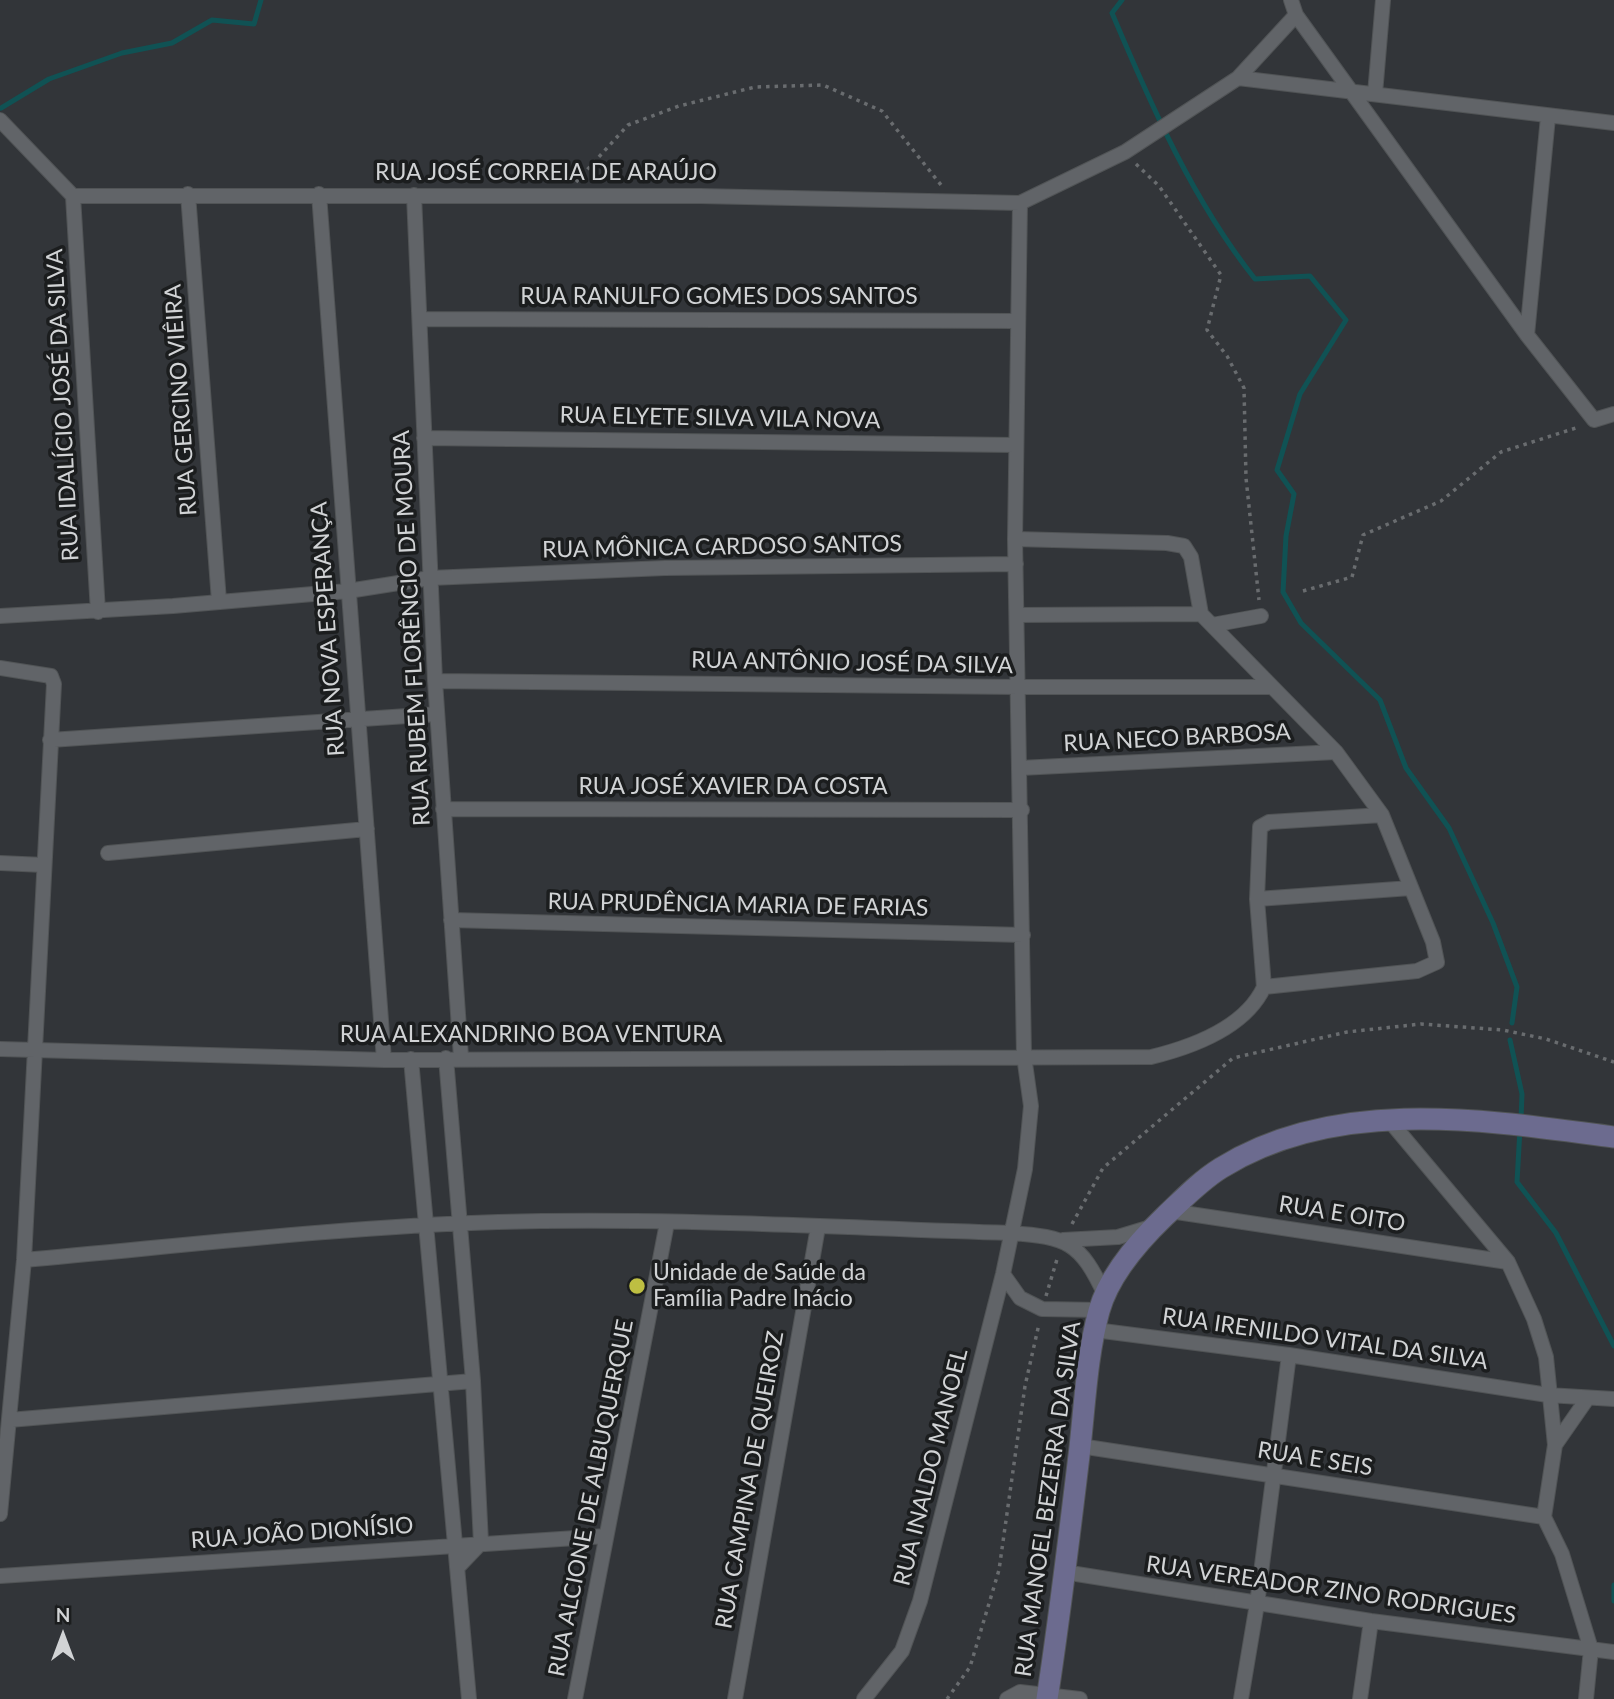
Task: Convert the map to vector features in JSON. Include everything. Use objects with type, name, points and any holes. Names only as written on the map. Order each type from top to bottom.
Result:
[{"type":"street","points":[[1291,0],[1296,15],[1527,335],[1594,420],[1614,414]]},
{"type":"street","points":[[1375,94],[1383,0]]},
{"type":"street","points":[[1020,203],[1125,152],[1238,78],[1296,15]]},
{"type":"street","points":[[1238,78],[1614,123]]},
{"type":"street","points":[[1527,335],[1548,117]]},
{"type":"street","points":[[3,129],[73,196]]},
{"type":"street","name":"RUA GERCINO VIÊIRA","points":[[188,194],[219,601]]},
{"type":"street","name":"RUA JOSÉ CORREIA DE ARAÚJO","points":[[73,196],[320,194],[1020,203]]},
{"type":"street","name":"RUA NOVA ESPERANÇA","points":[[320,194],[384,1060]]},
{"type":"street","name":"RUA RUBEM FLORÊNCIO DE MOURA","points":[[414,195],[435,681],[452,920],[461,1223],[473,1381],[481,1543]]},
{"type":"street","name":"RUA IDALÍCIO JOSÉ DA SILVA","points":[[73,196],[98,612]]},
{"type":"street","name":"RUA INALDO MANOEL","points":[[864,1699],[902,1651],[920,1601],[1003,1274],[1029,1140],[1031,1106],[1024,1056],[1022,810],[1015,539],[1020,203]]},
{"type":"street","name":"RUA RANULFO GOMES DOS SANTOS","points":[[420,319],[1018,321]]},
{"type":"street","name":"RUA ELYETE SILVA VILA NOVA","points":[[424,438],[1015,445]]},
{"type":"street","points":[[1015,539],[1184,546],[1191,557],[1201,614],[1269,687],[1336,752],[1382,815],[1437,955],[1437,962],[1430,967],[1264,987],[1257,899],[1257,838],[1264,823],[1382,815]]},
{"type":"street","name":"RUA MÔNICA CARDOSO SANTOS","points":[[0,616],[98,612],[348,590],[430,578],[665,568],[1016,564]]},
{"type":"street","points":[[1017,615],[1201,614]]},
{"type":"street","points":[[1212,625],[1261,616]]},
{"type":"street","points":[[0,668],[41,673],[53,679],[24,1260],[0,1514]]},
{"type":"street","name":"RUA ANTÔNIO JOSÉ DA SILVA","points":[[435,681],[1269,687]]},
{"type":"street","points":[[50,740],[437,714]]},
{"type":"street","name":"RUA NECO BARBOSA","points":[[1020,768],[1336,752]]},
{"type":"street","name":"RUA JOSÉ XAVIER DA COSTA","points":[[443,809],[1022,810]]},
{"type":"street","points":[[108,853],[367,829]]},
{"type":"street","points":[[0,863],[44,865]]},
{"type":"street","points":[[1257,899],[1411,888]]},
{"type":"street","name":"RUA PRUDÊNCIA MARIA DE FARIAS","points":[[452,920],[1023,935]]},
{"type":"street","name":"RUA ALEXANDRINO BOA VENTURA","points":[[0,1049],[384,1060],[1151,1057],[1184,1049],[1213,1035],[1258,1001],[1264,987]]},
{"type":"street","points":[[411,1059],[469,1699]]},
{"type":"street","points":[[1389,1120],[1508,1262],[1534,1319],[1546,1357],[1555,1445],[1544,1517],[1562,1554],[1591,1649],[1586,1699]]},
{"type":"street","name":"RUA MANOEL BEZERRA DA SILVA","points":[[1048,1697],[1100,1312],[1126,1260],[1163,1219],[1221,1168],[1262,1147],[1325,1127],[1389,1120],[1471,1123],[1614,1137]]},
{"type":"street","points":[[24,1260],[461,1223],[667,1223],[818,1227],[1010,1233],[1063,1240],[1118,1237],[1163,1219]]},
{"type":"street","name":"RUA E OITO","points":[[1163,1219],[1508,1262]]},
{"type":"street","name":"RUA ALCIONE DE ALBUQUERQUE","points":[[575,1699],[667,1223]]},
{"type":"street","name":"RUA CAMPINA DE QUEIROZ","points":[[735,1699],[818,1227]]},
{"type":"street","points":[[1063,1240],[1080,1252],[1100,1312]]},
{"type":"street","points":[[1003,1274],[1020,1298],[1042,1309]]},
{"type":"street","name":"RUA IRENILDO VITAL DA SILVA","points":[[1042,1309],[1100,1312],[1289,1355],[1548,1395],[1614,1399]]},
{"type":"street","points":[[1241,1699],[1257,1604],[1289,1355]]},
{"type":"street","points":[[9,1420],[473,1381]]},
{"type":"street","points":[[1555,1445],[1587,1399]]},
{"type":"street","name":"RUA E SEIS","points":[[1080,1446],[1544,1517]]},
{"type":"street","name":"RUA JOÃO DIONÍSIO","points":[[0,1576],[607,1535]]},
{"type":"street","points":[[459,1566],[481,1543]]},
{"type":"street","name":"RUA VEREADOR ZINO RODRIGUES","points":[[1065,1572],[1371,1622],[1614,1653]]},
{"type":"street","points":[[1360,1699],[1371,1622]]},
{"type":"street","points":[[1007,1699],[1020,1692],[1080,1699]]},
{"type":"path","points":[[562,196],[628,125],[679,106],[755,87],[823,85],[882,111],[919,160],[956,202]]},
{"type":"path","points":[[1125,152],[1159,186],[1221,275],[1207,330],[1227,356],[1244,388],[1246,478],[1261,616]]},
{"type":"path","points":[[1303,590],[1352,577],[1363,535],[1441,501],[1502,452],[1576,429],[1594,420]]},
{"type":"path","points":[[947,1699],[970,1667],[999,1570],[1026,1386],[1042,1309],[1063,1240],[1102,1168],[1233,1058],[1347,1032],[1421,1024],[1503,1030],[1546,1039],[1614,1062]]},
{"type":"waterway","points":[[1,108],[49,79],[122,53],[172,43],[212,20],[254,24],[261,0]]},
{"type":"waterway","points":[[1122,0],[1112,13],[1142,82],[1193,185],[1233,249],[1255,279],[1310,276],[1346,320],[1300,394],[1277,470],[1294,494],[1286,536],[1283,592],[1301,623],[1380,700],[1406,768],[1449,828],[1493,923],[1517,987],[1512,1023]]},
{"type":"waterway","points":[[1510,1040],[1522,1094],[1521,1119]]},
{"type":"waterway","points":[[1520,1129],[1517,1182],[1556,1233],[1614,1346]]},
{"type":"waterway","points":[[1614,1585],[1614,1601]]},
{"type":"place","name":"Unidade de Saúde da Família Padre Inácio","points":[[637,1286]]}]
